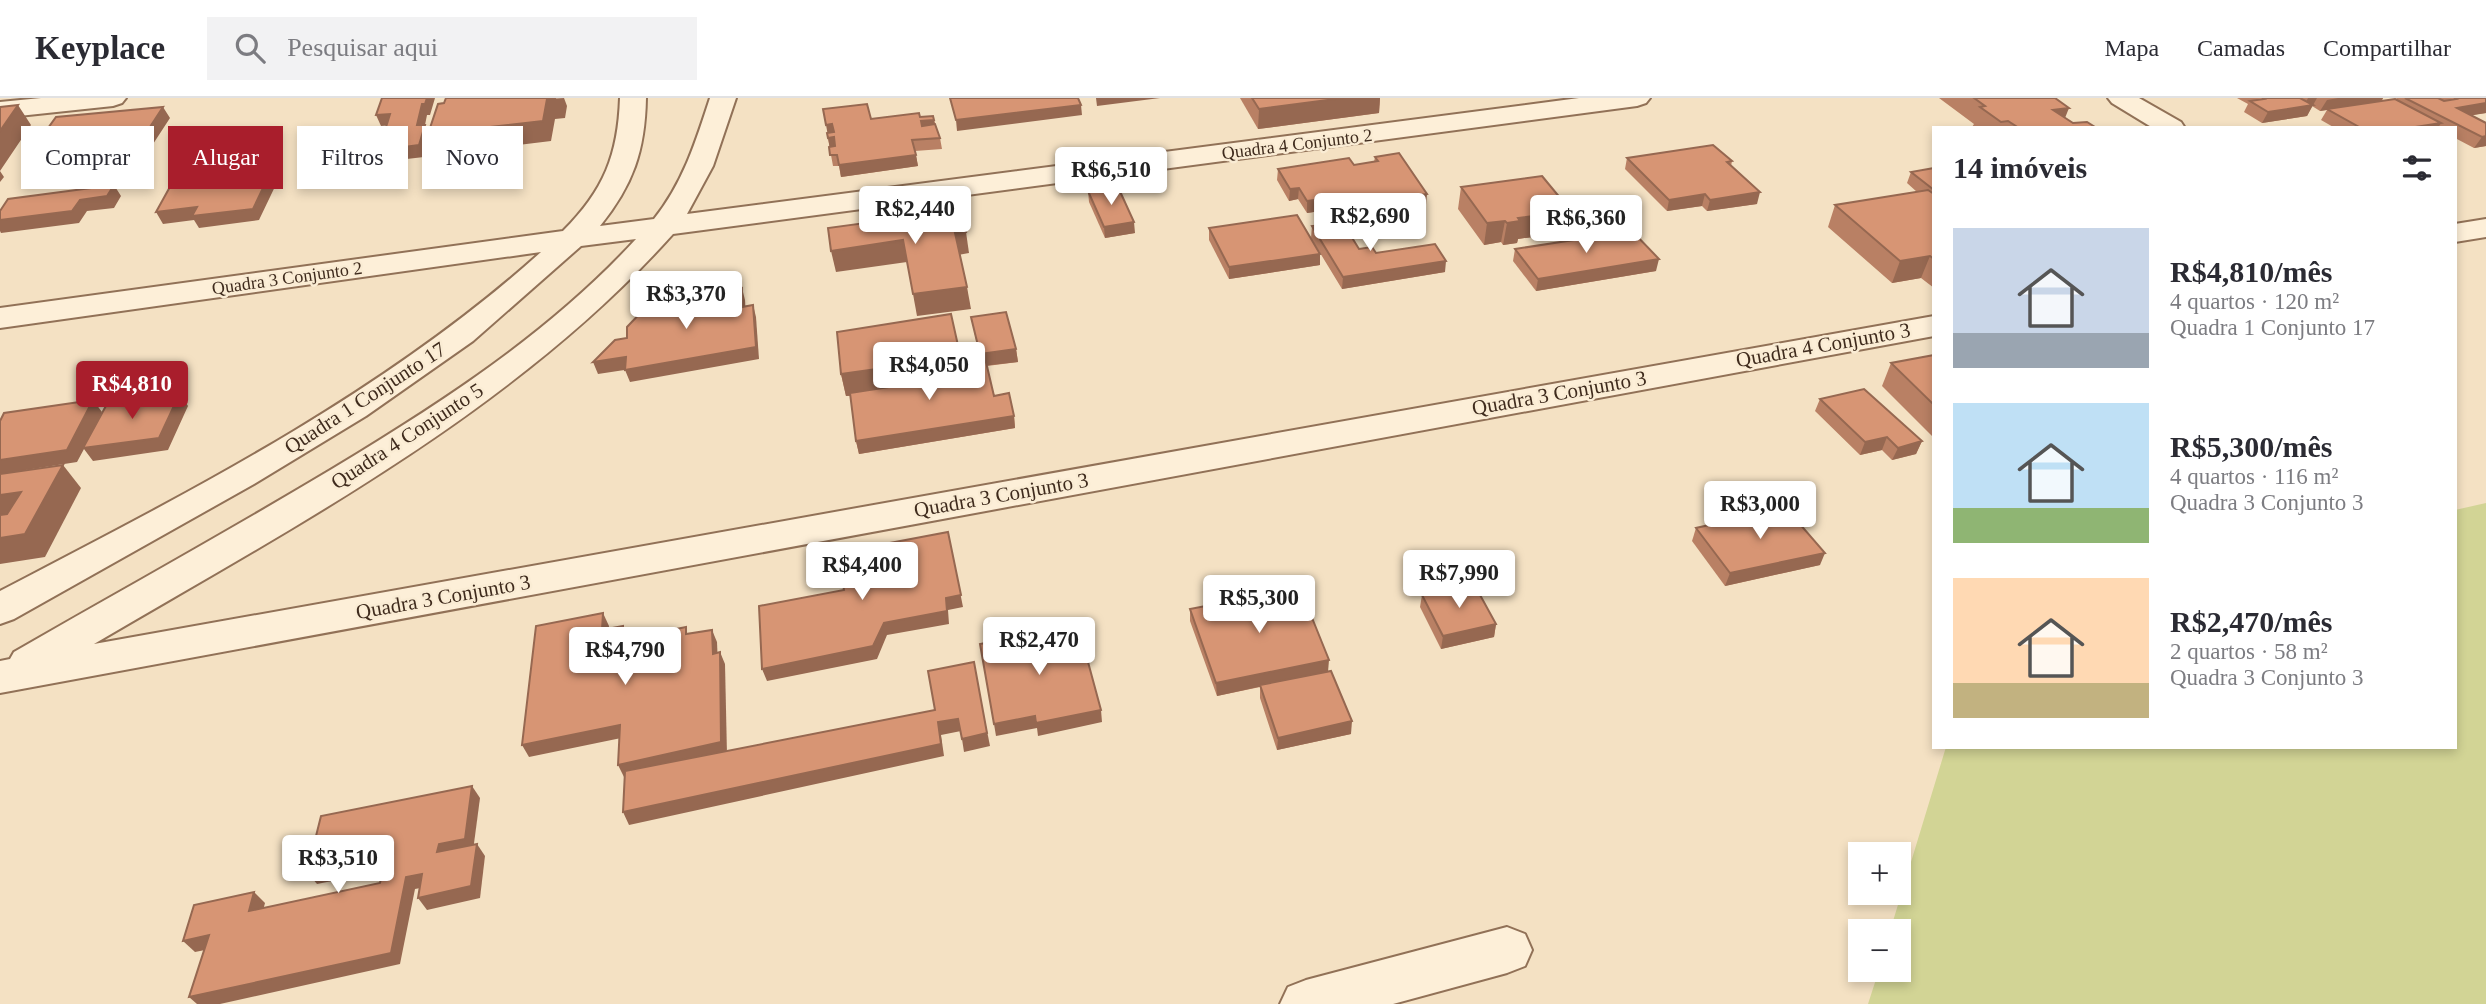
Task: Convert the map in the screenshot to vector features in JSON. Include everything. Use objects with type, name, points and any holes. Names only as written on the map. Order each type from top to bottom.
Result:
[{"type":"street","points":[[0,110],[39,102],[113,98]]},
{"type":"street","name":"Quadra 1 Conjunto 17","points":[[0,609],[108,552],[339,419],[429,360],[510,296],[574,238],[614,186],[631,147],[633,98]]},
{"type":"street","name":"Quadra 4 Conjunto 5","points":[[2,678],[310,499],[458,407],[583,309],[665,226],[703,163],[723,98]]},
{"type":"street","name":"Quadra 4 Conjunto 2","points":[[574,238],[1637,98]]},
{"type":"street","points":[[2121,98],[2169,126]]},
{"type":"street","points":[[2457,233],[2486,228]]},
{"type":"street","name":"Quadra 3 Conjunto 2","points":[[0,318],[574,238]]},
{"type":"street","name":"Quadra 4 Conjunto 3","points":[[1713,365],[1932,326]]},
{"type":"street","name":"Quadra 3 Conjunto 3","points":[[2,678],[1713,365]]},
{"type":"street","points":[[1306,1004],[1507,950]]},
{"type":"green space","points":[[2486,503],[2486,1004],[1868,1004],[1875,982],[1911,982],[1911,919],[1894,919],[1898,905],[1911,905],[1911,862],[1945,749],[2457,749],[2457,510]]},
{"type":"building","points":[[382,98],[427,98],[425,104],[422,104],[417,125],[425,125],[422,126],[419,145],[408,146],[408,126],[386,126],[390,114],[376,115]]},
{"type":"building","points":[[446,98],[556,98],[547,99],[543,121],[499,126],[431,126],[438,104],[444,103]]},
{"type":"building","points":[[950,98],[1078,98],[1081,105],[956,120]]},
{"type":"building","points":[[1252,98],[1343,98],[1259,109]]},
{"type":"building","points":[[1974,98],[2055,98],[2069,108],[2053,110],[2073,123],[2087,122],[2093,126],[2016,126],[2008,121],[2001,122],[1980,107],[1985,106]]},
{"type":"building","points":[[2262,98],[2300,98],[2313,105],[2268,112],[2250,101],[2264,99]]},
{"type":"building","points":[[2405,98],[2438,98],[2444,101],[2456,99],[2454,98],[2486,98],[2486,103],[2457,108],[2486,123],[2486,136],[2482,137]]},
{"type":"building","points":[[2395,99],[2441,123],[2422,126],[2357,126],[2327,109]]},
{"type":"building","points":[[867,104],[871,119],[919,113],[920,117],[933,116],[934,120],[921,121],[922,126],[935,124],[940,138],[912,140],[916,155],[839,165],[837,155],[830,155],[829,147],[835,146],[834,137],[828,138],[827,133],[834,132],[832,124],[826,125],[823,109]]},
{"type":"building","points":[[18,105],[0,131],[0,107]]},
{"type":"building","points":[[163,107],[151,126],[50,126],[56,117]]},
{"type":"building","points":[[1713,145],[1732,161],[1727,162],[1760,192],[1710,200],[1705,194],[1669,200],[1627,158]]},
{"type":"building","points":[[1399,153],[1427,194],[1386,200],[1382,194],[1356,197],[1355,194],[1307,201],[1299,188],[1290,189],[1278,169],[1349,158],[1354,165],[1378,161],[1375,157]]},
{"type":"building","points":[[1932,168],[1932,188],[1911,172]]},
{"type":"building","points":[[1542,176],[1571,211],[1518,218],[1520,221],[1507,223],[1487,223],[1461,187]]},
{"type":"building","points":[[1118,187],[1134,222],[1104,227],[1088,191]]},
{"type":"building","points":[[84,189],[111,189],[107,196],[80,200],[72,211],[0,220],[0,211],[8,199]]},
{"type":"building","points":[[169,189],[263,189],[253,209],[192,216],[197,207],[156,212]]},
{"type":"building","points":[[1928,190],[1932,193],[1932,258],[1900,261],[1835,205]]},
{"type":"building","points":[[948,208],[949,211],[960,210],[966,232],[955,233],[967,287],[913,294],[903,240],[831,251],[828,228],[910,217],[910,213]]},
{"type":"building","points":[[1297,215],[1320,254],[1229,267],[1209,228]]},
{"type":"building","points":[[1343,223],[1359,249],[1372,247],[1376,253],[1435,244],[1446,261],[1343,277],[1312,226]]},
{"type":"building","points":[[1632,231],[1659,259],[1538,279],[1515,249]]},
{"type":"building","points":[[742,288],[742,307],[753,305],[756,347],[625,370],[626,357],[593,362],[615,340],[627,338],[627,327],[647,306],[704,297],[704,293]]},
{"type":"building","points":[[1006,312],[1016,349],[980,354],[971,317]]},
{"type":"building","points":[[951,314],[959,350],[890,361],[891,367],[841,374],[837,332]]},
{"type":"building","points":[[1932,355],[1932,403],[1891,363]]},
{"type":"building","points":[[986,362],[994,396],[1009,393],[1014,416],[856,441],[850,393],[896,386],[894,376]]},
{"type":"building","points":[[1864,389],[1922,441],[1898,448],[1887,437],[1865,442],[1820,399]]},
{"type":"building","points":[[180,393],[159,438],[83,448],[107,404]]},
{"type":"building","points":[[93,400],[67,450],[0,460],[0,421],[4,413]]},
{"type":"building","points":[[63,465],[25,534],[0,538],[0,515],[7,514],[21,492],[0,495],[0,474]]},
{"type":"building","points":[[1786,508],[1825,553],[1730,573],[1696,528]]},
{"type":"building","points":[[948,532],[961,595],[946,598],[947,611],[884,623],[873,646],[762,669],[759,606],[844,590],[841,571],[866,566],[863,548]]},
{"type":"building","points":[[1474,584],[1496,624],[1443,636],[1422,595]]},
{"type":"building","points":[[1300,588],[1329,660],[1216,683],[1190,609]]},
{"type":"building","points":[[603,613],[602,630],[623,626],[623,640],[686,627],[686,634],[712,630],[713,654],[720,652],[721,742],[618,765],[620,725],[522,745],[536,626]]},
{"type":"building","points":[[1078,625],[1101,710],[1036,723],[1035,716],[994,724],[980,644]]},
{"type":"building","points":[[974,662],[987,733],[962,739],[958,719],[938,722],[941,744],[623,812],[625,771],[935,710],[928,671]]},
{"type":"building","points":[[1331,671],[1352,721],[1278,738],[1260,685]]},
{"type":"building","points":[[472,786],[465,839],[439,844],[437,852],[477,844],[471,886],[418,898],[422,874],[406,877],[391,953],[189,997],[209,935],[183,941],[194,905],[254,892],[249,911],[380,883],[384,864],[392,862],[393,855],[307,872],[321,816]]}]
